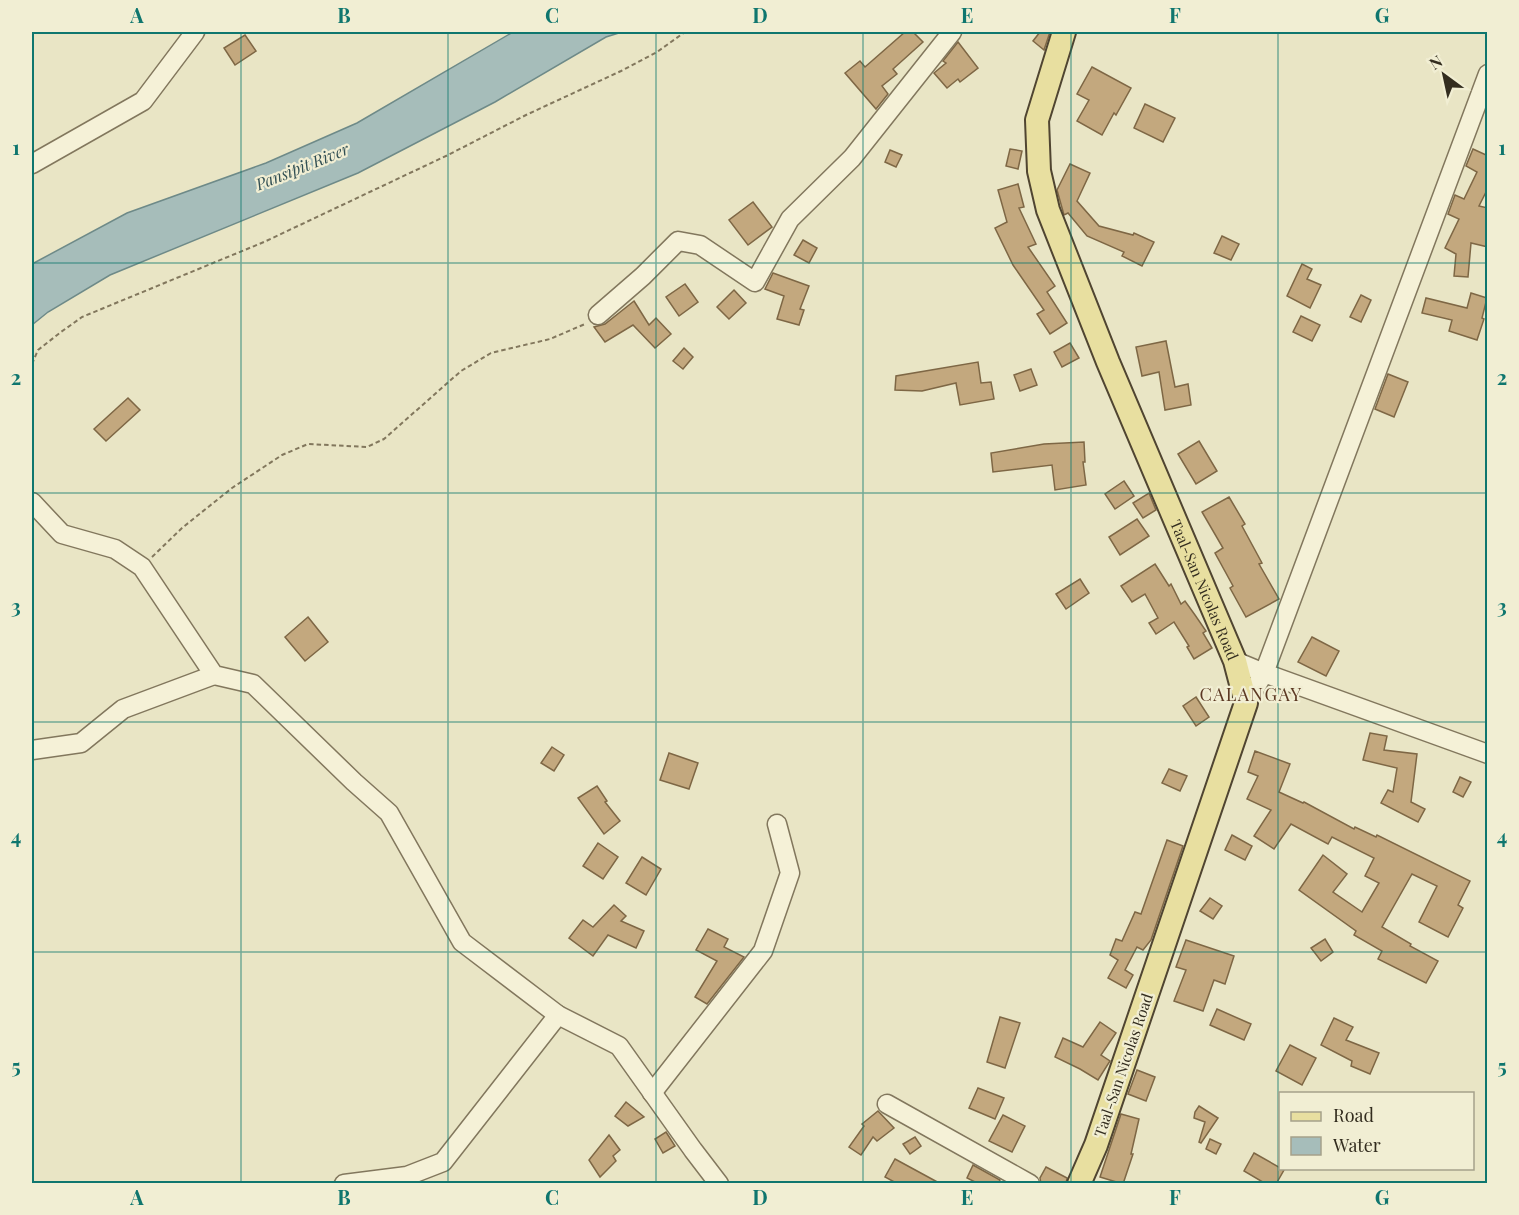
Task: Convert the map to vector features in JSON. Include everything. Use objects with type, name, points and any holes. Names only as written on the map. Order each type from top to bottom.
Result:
[{"type":"main road","name":"Taal-San Nicolas Road","points":[[1064,32],[1037,120],[1039,171],[1048,210],[1108,362],[1235,661],[1246,703],[1096,1145],[1079,1184]]},
{"type":"street","points":[[32,164],[143,101],[195,32]]},
{"type":"street","points":[[598,315],[643,276],[678,241],[700,245],[755,282],[790,219],[852,158],[952,32]]},
{"type":"street","points":[[1246,703],[1264,673],[1488,74]]},
{"type":"street","points":[[32,502],[62,534],[115,549],[142,567],[214,675]]},
{"type":"street","points":[[1235,661],[1488,754]]},
{"type":"street","points":[[32,750],[81,743],[123,709],[214,675],[252,684],[389,813],[462,942],[558,1015],[619,1046],[719,1184]]},
{"type":"street","points":[[652,1093],[763,951],[790,873],[777,824]]},
{"type":"street","points":[[344,1184],[407,1176],[443,1162],[558,1015]]},
{"type":"street","points":[[887,1104],[1030,1184]]},
{"type":"path","points":[[32,364],[38,350],[82,318],[264,242],[448,155],[526,115],[621,71],[657,52],[685,32]]},
{"type":"path","points":[[142,567],[199,514],[232,488],[282,455],[308,444],[367,447],[384,439],[461,371],[490,353],[550,339],[598,315]]},
{"type":"water","name":"Pansipit River","points":[[513,32],[622,32],[606,37],[495,102],[358,173],[110,275],[48,312],[32,325],[32,264],[127,213],[266,163],[357,123]]},
{"type":"building","points":[[905,32],[913,32],[923,42],[893,69],[897,74],[882,86],[888,94],[876,109],[845,73],[860,61],[865,67]]},
{"type":"building","points":[[1040,32],[1050,32],[1044,50],[1033,41]]},
{"type":"building","points":[[245,35],[256,51],[235,65],[224,48]]},
{"type":"building","points":[[958,42],[978,68],[960,82],[958,79],[947,88],[934,73],[946,63],[943,61]]},
{"type":"building","points":[[1092,67],[1131,88],[1102,135],[1077,121],[1089,100],[1077,94]]},
{"type":"building","points":[[1145,104],[1175,118],[1163,142],[1134,128]]},
{"type":"building","points":[[1010,149],[1022,151],[1018,169],[1006,166]]},
{"type":"building","points":[[1473,149],[1486,155],[1488,150],[1488,188],[1479,206],[1488,208],[1488,247],[1471,243],[1468,277],[1454,276],[1456,254],[1445,248],[1459,219],[1448,214],[1455,195],[1464,199],[1477,172],[1466,166]]},
{"type":"building","points":[[890,150],[902,155],[896,167],[885,162]]},
{"type":"building","points":[[1070,164],[1090,173],[1077,201],[1099,226],[1133,235],[1134,233],[1154,242],[1142,266],[1122,256],[1124,252],[1087,236],[1068,213],[1064,215],[1057,190]]},
{"type":"building","points":[[1018,184],[1024,207],[1019,208],[1036,244],[1028,247],[1055,286],[1047,292],[1067,323],[1050,334],[1037,314],[1044,310],[1013,265],[995,228],[1007,222],[998,190]]},
{"type":"building","points":[[753,202],[772,227],[748,245],[729,220]]},
{"type":"building","points":[[1222,236],[1239,244],[1231,260],[1214,253]]},
{"type":"building","points":[[803,240],[817,248],[809,263],[794,255]]},
{"type":"building","points":[[1302,264],[1312,269],[1307,279],[1321,285],[1310,308],[1287,296]]},
{"type":"building","points":[[773,273],[809,286],[800,309],[804,310],[799,325],[777,319],[784,296],[765,289]]},
{"type":"building","points":[[685,284],[698,302],[679,316],[666,297]]},
{"type":"building","points":[[734,290],[746,303],[729,319],[717,307]]},
{"type":"building","points":[[1471,293],[1487,298],[1482,318],[1484,319],[1477,340],[1449,331],[1452,320],[1422,313],[1426,298],[1467,308]]},
{"type":"building","points":[[1361,295],[1371,300],[1361,322],[1350,317]]},
{"type":"building","points":[[634,301],[649,325],[656,318],[671,334],[655,348],[633,325],[605,342],[594,327],[605,324]]},
{"type":"building","points":[[1301,316],[1320,325],[1312,341],[1293,332]]},
{"type":"building","points":[[1166,341],[1175,387],[1188,384],[1191,405],[1165,410],[1159,372],[1142,376],[1136,347]]},
{"type":"building","points":[[1070,343],[1079,358],[1062,367],[1054,352]]},
{"type":"building","points":[[684,348],[693,357],[683,369],[673,361]]},
{"type":"building","points":[[978,362],[981,383],[991,382],[994,399],[960,405],[956,383],[922,391],[895,390],[896,376]]},
{"type":"building","points":[[1031,369],[1037,385],[1020,391],[1014,375]]},
{"type":"building","points":[[1388,374],[1408,382],[1394,417],[1375,409]]},
{"type":"building","points":[[128,398],[140,410],[106,441],[94,429]]},
{"type":"building","points":[[1199,441],[1217,471],[1196,484],[1178,454]]},
{"type":"building","points":[[1084,442],[1085,462],[1083,462],[1086,485],[1055,490],[1052,465],[993,472],[991,453],[1044,444]]},
{"type":"building","points":[[1124,481],[1134,496],[1115,509],[1105,494]]},
{"type":"building","points":[[1149,493],[1156,510],[1143,518],[1133,503]]},
{"type":"building","points":[[1229,497],[1245,524],[1242,526],[1262,563],[1259,564],[1279,599],[1246,617],[1230,588],[1233,586],[1215,553],[1223,548],[1202,512]]},
{"type":"building","points":[[1137,519],[1149,536],[1120,555],[1109,537]]},
{"type":"building","points":[[1155,564],[1169,586],[1171,584],[1181,604],[1185,601],[1206,631],[1203,633],[1212,648],[1194,659],[1174,622],[1156,634],[1149,623],[1158,618],[1145,594],[1132,602],[1121,586]]},
{"type":"building","points":[[1080,579],[1089,593],[1066,609],[1056,594]]},
{"type":"building","points":[[308,617],[328,642],[305,661],[285,637]]},
{"type":"building","points":[[1312,637],[1339,651],[1326,676],[1298,662]]},
{"type":"building","points":[[1196,697],[1209,717],[1196,726],[1183,706]]},
{"type":"building","points":[[1370,733],[1387,736],[1384,750],[1417,754],[1411,802],[1425,809],[1418,822],[1381,803],[1388,790],[1393,792],[1397,768],[1363,760]]},
{"type":"building","points":[[552,747],[564,755],[554,771],[541,763]]},
{"type":"building","points":[[1255,751],[1290,764],[1279,792],[1304,802],[1354,829],[1355,827],[1376,837],[1377,835],[1470,881],[1458,905],[1463,908],[1448,937],[1419,922],[1437,886],[1412,874],[1382,927],[1438,961],[1426,983],[1378,959],[1382,951],[1354,935],[1356,931],[1299,890],[1323,855],[1347,874],[1333,892],[1362,912],[1379,883],[1365,876],[1374,858],[1332,837],[1328,844],[1291,824],[1274,849],[1254,836],[1271,810],[1247,799],[1258,776],[1248,772]]},
{"type":"building","points":[[669,753],[698,763],[689,789],[660,780]]},
{"type":"building","points":[[1169,769],[1187,776],[1180,791],[1162,783]]},
{"type":"building","points":[[1460,777],[1471,782],[1463,797],[1453,792]]},
{"type":"building","points":[[597,786],[607,801],[605,802],[620,821],[604,834],[578,798]]},
{"type":"building","points":[[1232,835],[1252,846],[1245,860],[1225,850]]},
{"type":"building","points":[[1167,840],[1183,846],[1151,940],[1143,950],[1137,947],[1125,970],[1133,975],[1126,988],[1108,978],[1118,960],[1110,955],[1116,939],[1122,941],[1135,912],[1141,914]]},
{"type":"building","points":[[598,843],[618,857],[603,879],[583,866]]},
{"type":"building","points":[[642,857],[661,869],[646,895],[626,883]]},
{"type":"building","points":[[1210,898],[1222,906],[1213,919],[1200,911]]},
{"type":"building","points":[[614,905],[626,916],[621,921],[644,931],[636,948],[608,935],[593,956],[569,938],[583,920],[593,927]]},
{"type":"building","points":[[708,929],[728,939],[724,947],[744,957],[707,1004],[695,997],[717,961],[696,950]]},
{"type":"building","points":[[1325,939],[1333,952],[1321,961],[1311,948]]},
{"type":"building","points":[[1186,940],[1234,956],[1225,984],[1214,980],[1203,1011],[1174,1001],[1186,970],[1176,967]]},
{"type":"building","points":[[1217,1009],[1251,1024],[1244,1040],[1210,1025]]},
{"type":"building","points":[[1000,1017],[1020,1023],[1005,1068],[987,1062]]},
{"type":"building","points":[[1334,1018],[1353,1027],[1346,1040],[1379,1053],[1370,1074],[1351,1066],[1352,1061],[1321,1045]]},
{"type":"building","points":[[1100,1022],[1116,1033],[1101,1055],[1110,1061],[1098,1080],[1055,1057],[1063,1038],[1083,1047]]},
{"type":"building","points":[[1290,1045],[1316,1058],[1302,1085],[1276,1071]]},
{"type":"building","points":[[1137,1070],[1155,1077],[1146,1101],[1128,1094]]},
{"type":"building","points":[[978,1088],[1004,1098],[995,1119],[969,1108]]},
{"type":"building","points":[[626,1102],[644,1117],[628,1126],[615,1116]]},
{"type":"building","points":[[1199,1106],[1218,1118],[1201,1143],[1199,1142],[1205,1122],[1194,1118]]},
{"type":"building","points":[[878,1111],[894,1128],[877,1141],[873,1137],[861,1155],[849,1147],[864,1126],[862,1124]]},
{"type":"building","points":[[1121,1114],[1139,1119],[1131,1154],[1133,1154],[1123,1184],[1100,1177]]},
{"type":"building","points":[[1003,1115],[1025,1126],[1012,1152],[989,1141]]},
{"type":"building","points":[[666,1132],[675,1146],[663,1153],[655,1139]]},
{"type":"building","points":[[609,1135],[620,1150],[613,1156],[616,1161],[600,1177],[589,1160]]},
{"type":"building","points":[[915,1137],[921,1146],[910,1154],[903,1144]]},
{"type":"building","points":[[1210,1139],[1221,1144],[1216,1154],[1206,1149]]},
{"type":"building","points":[[1254,1153],[1279,1167],[1279,1170],[1284,1170],[1276,1184],[1266,1184],[1244,1171]]},
{"type":"building","points":[[895,1159],[941,1184],[898,1184],[885,1177]]},
{"type":"building","points":[[973,1165],[1000,1180],[998,1184],[979,1184],[967,1178]]},
{"type":"building","points":[[1046,1167],[1067,1178],[1066,1184],[1041,1184],[1040,1178]]},
{"type":"district","name":"CALANGAY","points":[[1251,694]]}]
